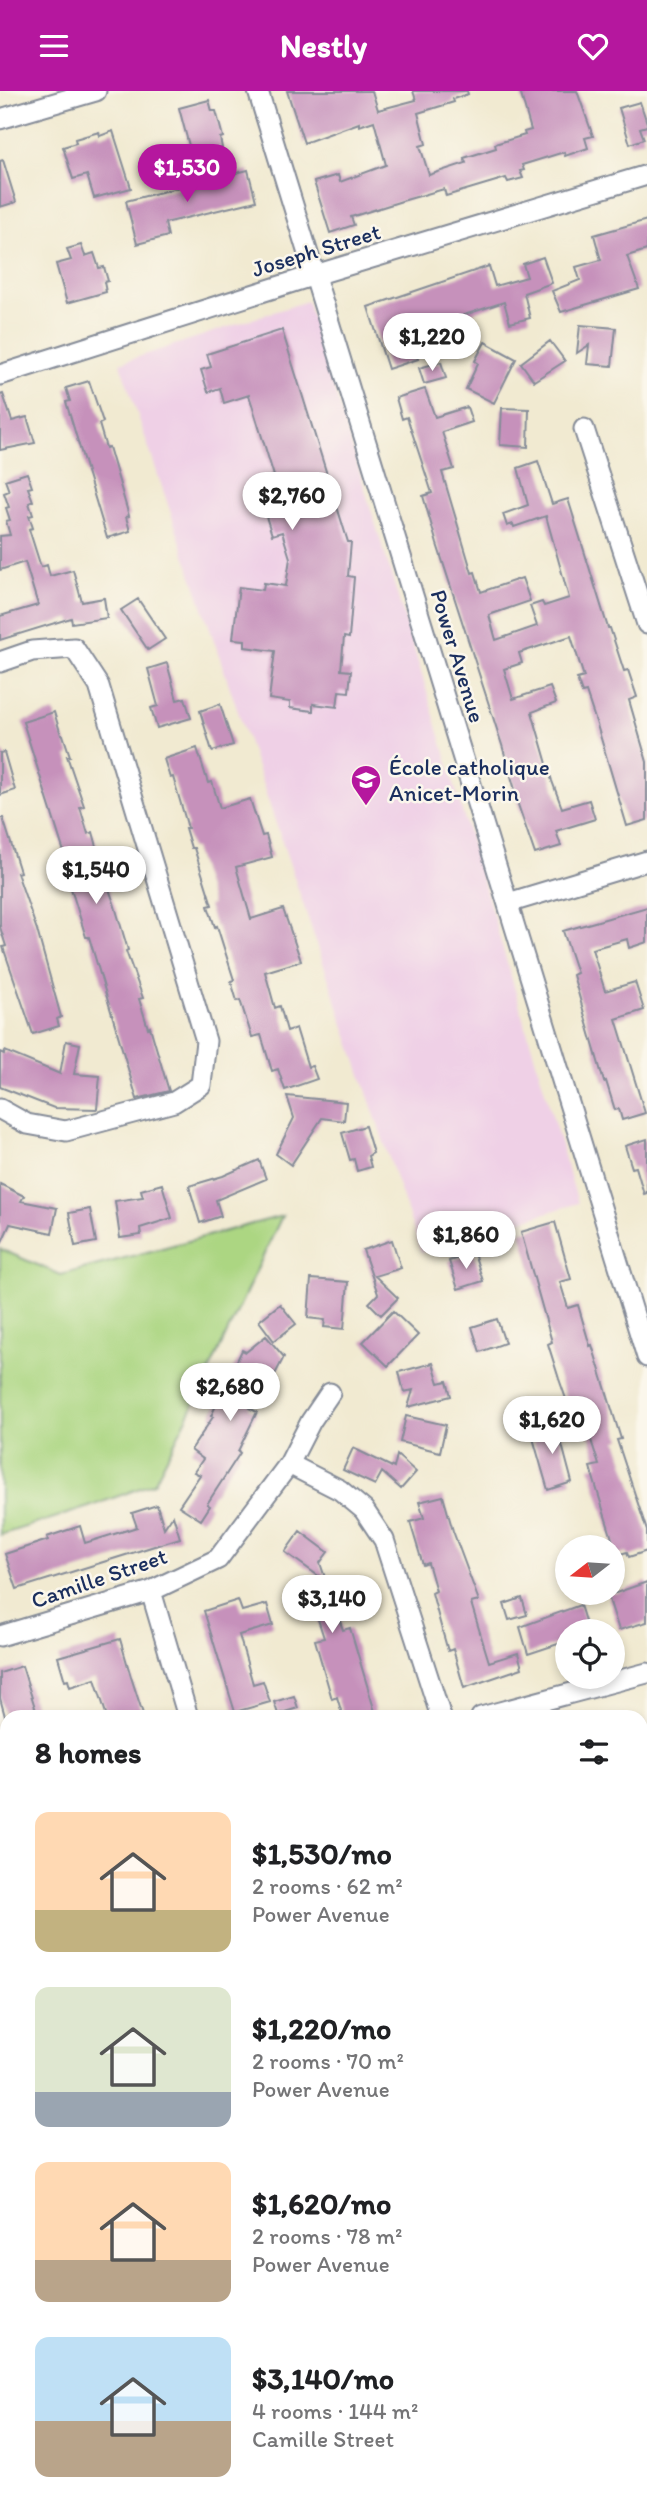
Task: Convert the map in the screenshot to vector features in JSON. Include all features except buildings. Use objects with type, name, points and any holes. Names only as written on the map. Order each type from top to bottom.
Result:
[{"type":"street","points":[[0,119],[96,91]]},
{"type":"street","name":"Power Avenue","points":[[258,91],[647,1357]]},
{"type":"street","name":"Joseph Street","points":[[0,375],[315,275],[647,175]]},
{"type":"street","points":[[584,429],[647,624]]},
{"type":"street","points":[[0,661],[32,651],[74,648],[99,686],[206,1041],[201,1084],[174,1102],[66,1131],[27,1124],[0,1109]]},
{"type":"street","points":[[508,903],[647,861]]},
{"type":"street","name":"Camille Street","points":[[0,1636],[151,1591],[218,1559],[289,1464],[330,1393]]},
{"type":"street","points":[[289,1464],[340,1490],[364,1510],[384,1540],[439,1710]]},
{"type":"street","points":[[151,1591],[186,1710]]},
{"type":"street","points":[[507,1710],[647,1673]]},
{"type":"shaded area","name":"École catholique Anicet-Morin","points":[[307,301],[422,675],[578,1203],[421,1252],[120,363]]},
{"type":"green space","points":[[282,1216],[154,1483],[0,1535],[0,1249],[61,1275]]},
{"type":"place","name":"École catholique Anicet-Morin","points":[[366,807]]}]
